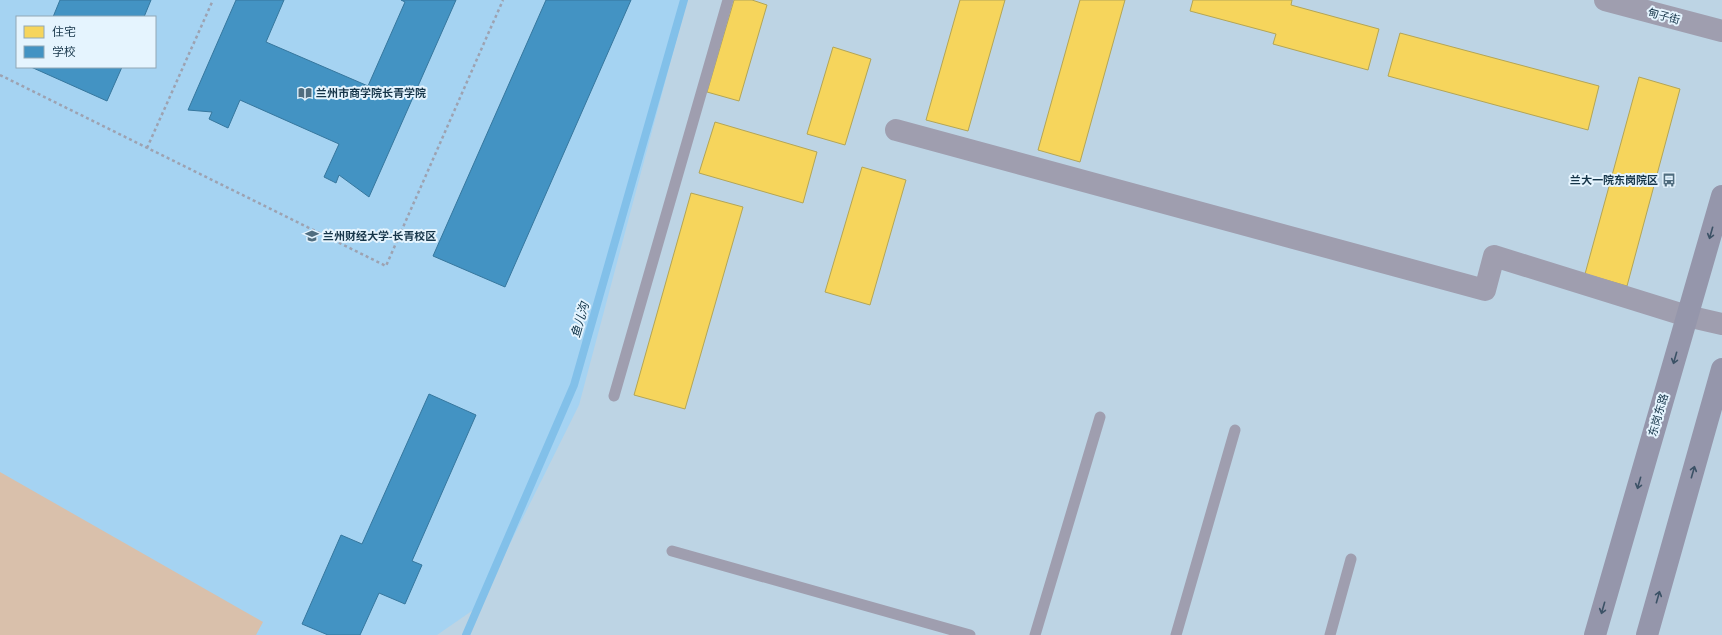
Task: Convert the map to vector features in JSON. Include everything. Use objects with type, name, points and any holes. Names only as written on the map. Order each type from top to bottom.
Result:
[{"type":"main road","name":"东岗东路","points":[[1596,635],[1722,196]]},
{"type":"main road","points":[[1647,635],[1722,369]]},
{"type":"street","name":"甸子街","points":[[1605,0],[1722,31]]},
{"type":"street","points":[[896,130],[1485,290],[1494,256],[1687,316],[1722,324]]},
{"type":"lane","points":[[614,396],[728,0]]},
{"type":"lane","points":[[1036,635],[1100,417]]},
{"type":"lane","points":[[1176,635],[1235,430]]},
{"type":"lane","points":[[672,551],[970,635]]},
{"type":"lane","points":[[1330,635],[1351,560]]},
{"type":"path","points":[[147,148],[213,0]]},
{"type":"path","points":[[0,75],[386,266],[503,0]]},
{"type":"shaded area","name":"兰州财经大学-长青校区","points":[[0,0],[687,0],[579,405],[479,606],[437,635],[0,635]]},
{"type":"shaded area","points":[[0,472],[263,622],[256,635],[0,635]]},
{"type":"building: 住宅","points":[[734,0],[752,0],[767,5],[739,101],[707,92]]},
{"type":"building: 住宅","points":[[960,0],[1005,0],[968,131],[926,120]]},
{"type":"building: 住宅","points":[[1080,0],[1125,0],[1080,162],[1038,150]]},
{"type":"building: 住宅","points":[[1193,0],[1292,0],[1291,5],[1379,29],[1368,70],[1273,44],[1276,34],[1190,11]]},
{"type":"building: 住宅","points":[[1400,33],[1599,86],[1588,130],[1388,76]]},
{"type":"building: 住宅","points":[[833,47],[871,59],[845,145],[807,134]]},
{"type":"building: 住宅","points":[[1639,77],[1680,89],[1627,286],[1585,274]]},
{"type":"building: 住宅","points":[[715,122],[817,152],[803,203],[699,173]]},
{"type":"building: 住宅","points":[[862,167],[906,180],[870,305],[825,292]]},
{"type":"building: 住宅","points":[[691,193],[743,207],[685,409],[634,395]]},
{"type":"building: 学校","points":[[60,0],[151,0],[144,16],[53,16]]},
{"type":"building: 学校","name":"兰州市商学院长青学院","points":[[236,0],[284,0],[266,42],[368,86],[405,2],[401,0],[456,0],[369,197],[339,175],[336,183],[324,177],[339,144],[240,100],[228,128],[209,119],[212,112],[188,110]]},
{"type":"building: 学校","points":[[546,0],[631,0],[505,287],[433,256]]},
{"type":"building: 学校","points":[[33,68],[122,68],[107,101]]},
{"type":"building: 学校","points":[[429,394],[476,415],[412,561],[422,565],[405,604],[379,593],[360,635],[328,635],[302,624],[341,535],[362,544]]},
{"type":"waterway","name":"鱼儿沟","points":[[466,635],[574,385],[684,0]]},
{"type":"place","name":"兰州市商学院长青学院","points":[[305,93]]},
{"type":"place","name":"兰大一院东岗院区","points":[[1669,180]]},
{"type":"place","name":"兰州财经大学-长青校区","points":[[312,236]]}]
